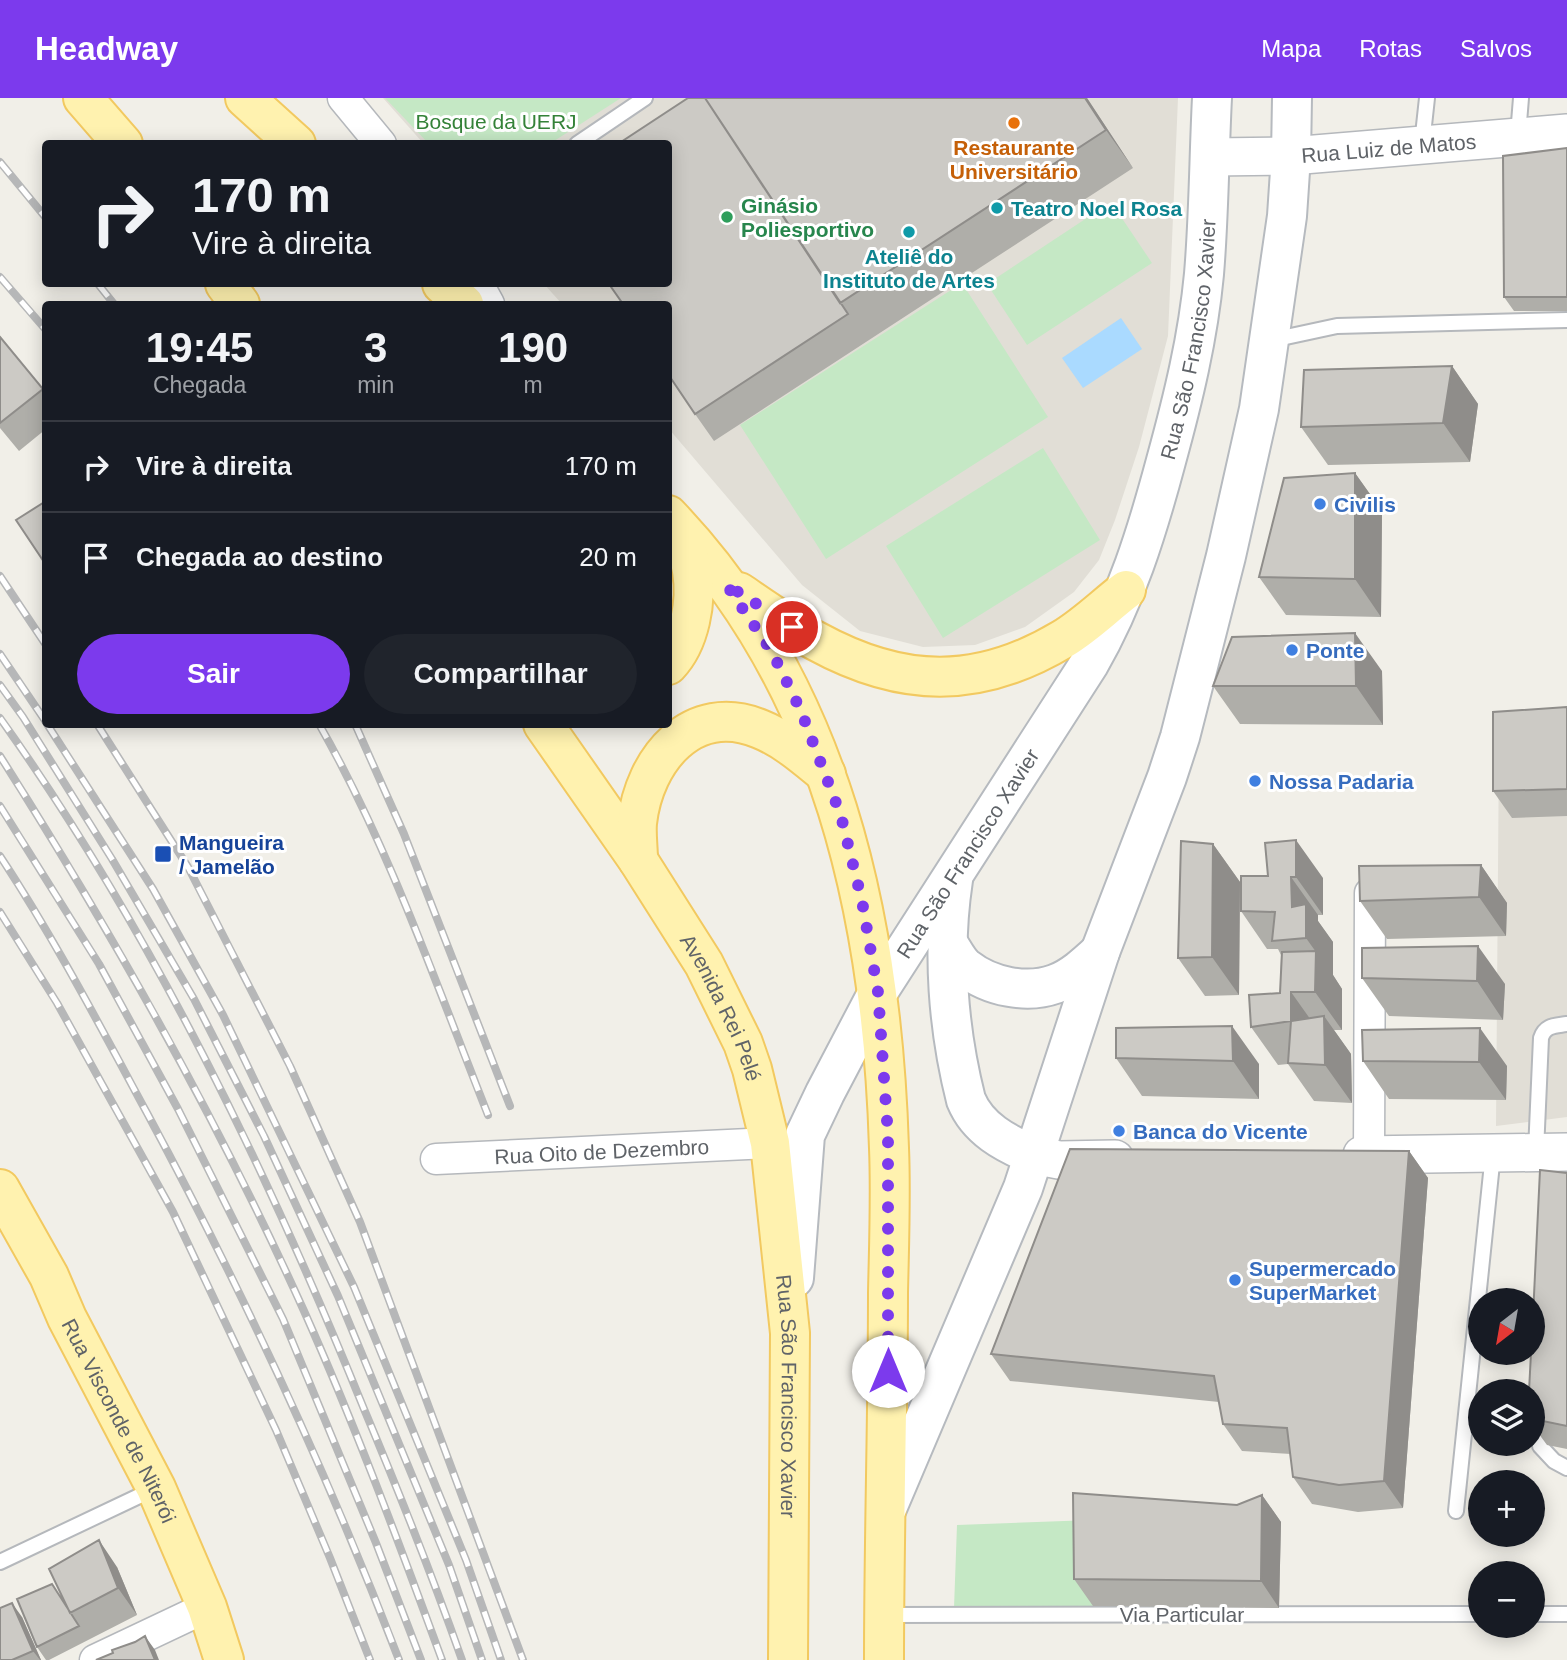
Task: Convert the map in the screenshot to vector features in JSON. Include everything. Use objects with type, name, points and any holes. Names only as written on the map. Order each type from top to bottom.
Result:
[{"type":"main road","points":[[83,98],[120,140]]},
{"type":"main road","points":[[245,98],[292,140]]},
{"type":"main road","name":"Rua São Francisco Xavier","points":[[788,1660],[790,1333],[805,1135],[837,1067],[878,992],[1088,664],[1107,632],[1126,590],[1148,527],[1192,359],[1203,275],[1212,98]]},
{"type":"main road","points":[[887,1508],[1023,1188],[1100,953],[1180,737],[1226,556],[1259,409],[1287,216],[1292,98]]},
{"type":"main road","points":[[445,287],[461,301]]},
{"type":"main road","points":[[674,521],[726,584],[772,652],[801,711],[827,774],[841,816],[862,901],[878,992],[889,1151],[884,1660]]},
{"type":"main road","points":[[672,659],[684,640],[692,606],[692,572],[674,521]]},
{"type":"main road","points":[[726,584],[814,641],[861,663],[895,674],[940,678],[983,673],[1027,659],[1065,638],[1126,590]]},
{"type":"main road","points":[[638,860],[637,824],[652,770],[666,749],[685,733],[705,725],[729,722],[758,728],[787,743],[827,774]]},
{"type":"main road","name":"Avenida Rei Pelé","points":[[546,728],[638,860],[704,964],[743,1043],[770,1143],[790,1333]]},
{"type":"main road","points":[[954,871],[947,942],[951,1014],[962,1084],[971,1112],[988,1130],[1008,1144],[1034,1154]]},
{"type":"main road","points":[[947,942],[965,968],[1006,987],[1029,989],[1056,984],[1078,972],[1100,953]]},
{"type":"main road","name":"Rua Visconde de Niterói","points":[[0,1189],[49,1276],[66,1318],[156,1489],[206,1607],[224,1660]]},
{"type":"street","points":[[343,98],[378,140]]},
{"type":"street","name":"Rua Luiz de Matos","points":[[1211,157],[1291,156],[1567,133]]},
{"type":"street","points":[[1369,1155],[1384,1039],[1383,968],[1370,893],[1373,890],[1414,890]]},
{"type":"street","name":"Rua Oito de Dezembro","points":[[436,1159],[770,1143]]},
{"type":"street","points":[[1034,1154],[1059,1160],[1153,1158]]},
{"type":"street","points":[[1328,1155],[1554,1155]]},
{"type":"street","points":[[95,1660],[206,1607]]},
{"type":"lane","points":[[583,140],[645,98]]},
{"type":"lane","points":[[1422,144],[1427,98]]},
{"type":"lane","points":[[1518,137],[1521,98]]},
{"type":"lane","points":[[1268,341],[1337,326],[1567,320]]},
{"type":"lane","points":[[1554,1155],[1541,1038],[1549,1027],[1567,1024]]},
{"type":"lane","points":[[1456,1511],[1493,1153]]},
{"type":"lane","points":[[1545,1451],[1554,1461],[1567,1468]]},
{"type":"lane","points":[[0,1562],[156,1489]]},
{"type":"lane","name":"Via Particular","points":[[884,1615],[1468,1614]]},
{"type":"lane","points":[[1545,1614],[1567,1614]]},
{"type":"shaded area","points":[[383,98],[1178,98],[1168,336],[1139,447],[1099,560],[1074,592],[1025,627],[975,645],[923,647],[860,631],[802,585],[672,433],[672,301],[559,301],[547,287],[672,287],[672,140],[420,140]]},
{"type":"shaded area","points":[[1567,736],[1567,1117],[1496,1126],[1499,740]]},
{"type":"green space","name":"Bosque da UERJ","points":[[385,98],[621,98],[556,140],[425,140]]},
{"type":"green space","points":[[1111,202],[1152,263],[1027,345],[987,284]]},
{"type":"green space","points":[[962,283],[1048,417],[826,559],[740,425]]},
{"type":"green space","points":[[1043,448],[1100,540],[943,638],[886,546]]},
{"type":"green space","points":[[1092,1520],[1093,1606],[954,1608],[957,1525]]},
{"type":"water","points":[[1121,318],[1142,349],[1083,388],[1062,358]]},
{"type":"building","name":"Ginásio Poliesportivo","points":[[688,98],[705,98],[848,314],[695,414],[672,380],[672,301],[621,301],[611,287],[672,287],[672,140],[624,140]]},
{"type":"building","points":[[705,98],[1085,98],[1106,130],[840,303]]},
{"type":"building","points":[[1567,148],[1567,297],[1504,297],[1503,156]]},
{"type":"building","points":[[0,337],[42,390],[0,423]]},
{"type":"building","points":[[1452,366],[1443,423],[1301,427],[1304,370]]},
{"type":"building","points":[[1355,473],[1355,579],[1259,577],[1284,478]]},
{"type":"building","points":[[42,504],[42,559],[16,520]]},
{"type":"building","points":[[1355,633],[1356,686],[1213,686],[1232,637]]},
{"type":"building","points":[[1567,707],[1567,789],[1493,791],[1493,712]]},
{"type":"building","points":[[1296,840],[1296,877],[1291,877],[1292,907],[1306,904],[1306,938],[1272,941],[1275,912],[1241,911],[1241,876],[1268,876],[1265,843]]},
{"type":"building","points":[[1181,841],[1213,844],[1212,957],[1178,958]]},
{"type":"building","points":[[1481,865],[1479,897],[1360,901],[1359,866]]},
{"type":"building","points":[[1478,946],[1477,981],[1362,978],[1362,948]]},
{"type":"building","points":[[1316,951],[1315,992],[1291,992],[1291,1021],[1251,1027],[1249,995],[1280,993],[1282,952]]},
{"type":"building","points":[[1324,1016],[1325,1065],[1288,1063],[1291,1021]]},
{"type":"building","points":[[1232,1026],[1233,1061],[1116,1058],[1116,1028]]},
{"type":"building","points":[[1480,1028],[1479,1062],[1363,1061],[1362,1030]]},
{"type":"building","name":"Supermercado SuperMarket","points":[[1070,1149],[1409,1151],[1384,1481],[1339,1485],[1293,1477],[1287,1428],[1223,1424],[1214,1376],[991,1354]]},
{"type":"building","points":[[1540,1170],[1567,1173],[1567,1426],[1545,1421],[1545,1379],[1530,1379],[1530,1365],[1545,1365],[1545,1288],[1534,1288]]},
{"type":"building","points":[[1073,1493],[1237,1505],[1262,1495],[1261,1581],[1074,1579]]},
{"type":"building","points":[[99,1540],[118,1588],[70,1613],[49,1569]]},
{"type":"building","points":[[52,1584],[79,1626],[37,1647],[17,1599]]},
{"type":"building","points":[[12,1603],[33,1651],[12,1660],[0,1660],[0,1608]]},
{"type":"building","points":[[145,1636],[155,1660],[96,1660],[113,1653],[112,1650]]},
{"type":"railway","points":[[0,162],[42,213]]},
{"type":"railway","points":[[0,277],[42,325]]},
{"type":"railway","points":[[100,287],[112,301]]},
{"type":"railway","points":[[0,576],[42,639]]},
{"type":"railway","points":[[0,654],[42,716]]},
{"type":"railway","points":[[0,685],[112,859],[194,999],[264,1136],[338,1296],[449,1565],[482,1660]]},
{"type":"railway","points":[[0,718],[107,881],[156,966],[246,1141],[327,1319],[427,1565],[462,1660]]},
{"type":"railway","points":[[50,728],[153,889],[223,1015],[354,1287],[466,1560],[501,1660]]},
{"type":"railway","points":[[100,728],[188,867],[290,1066],[360,1222],[523,1660]]},
{"type":"railway","points":[[321,728],[390,867],[488,1115]]},
{"type":"railway","points":[[357,728],[404,834],[510,1106]]},
{"type":"railway","points":[[0,756],[83,891],[162,1028],[271,1239],[341,1397],[442,1660]]},
{"type":"railway","points":[[0,806],[99,964],[178,1109],[283,1319],[376,1543],[421,1660]]},
{"type":"railway","points":[[0,856],[76,983],[216,1247],[313,1451],[399,1660]]},
{"type":"railway","points":[[0,912],[57,1003],[173,1212],[276,1430],[370,1660]]},
{"type":"place","name":"Restaurante Universitário","points":[[1014,123]]},
{"type":"place","name":"Teatro Noel Rosa","points":[[997,208]]},
{"type":"place","name":"Ginásio Poliesportivo","points":[[727,217]]},
{"type":"place","name":"Ateliê do Instituto de Artes","points":[[909,232]]},
{"type":"place","name":"Civilis","points":[[1320,504]]},
{"type":"place","name":"Ponte","points":[[1292,650]]},
{"type":"place","name":"Nossa Padaria","points":[[1255,781]]},
{"type":"place","name":"Mangueira / Jamelão","points":[[163,854]]},
{"type":"place","name":"Banca do Vicente","points":[[1119,1131]]},
{"type":"place","name":"Supermercado SuperMarket","points":[[1235,1280]]},
{"type":"route","points":[[792,627],[726,584],[772,652],[801,711],[841,816],[862,901],[878,992],[889,1151],[888,1371]]}]
